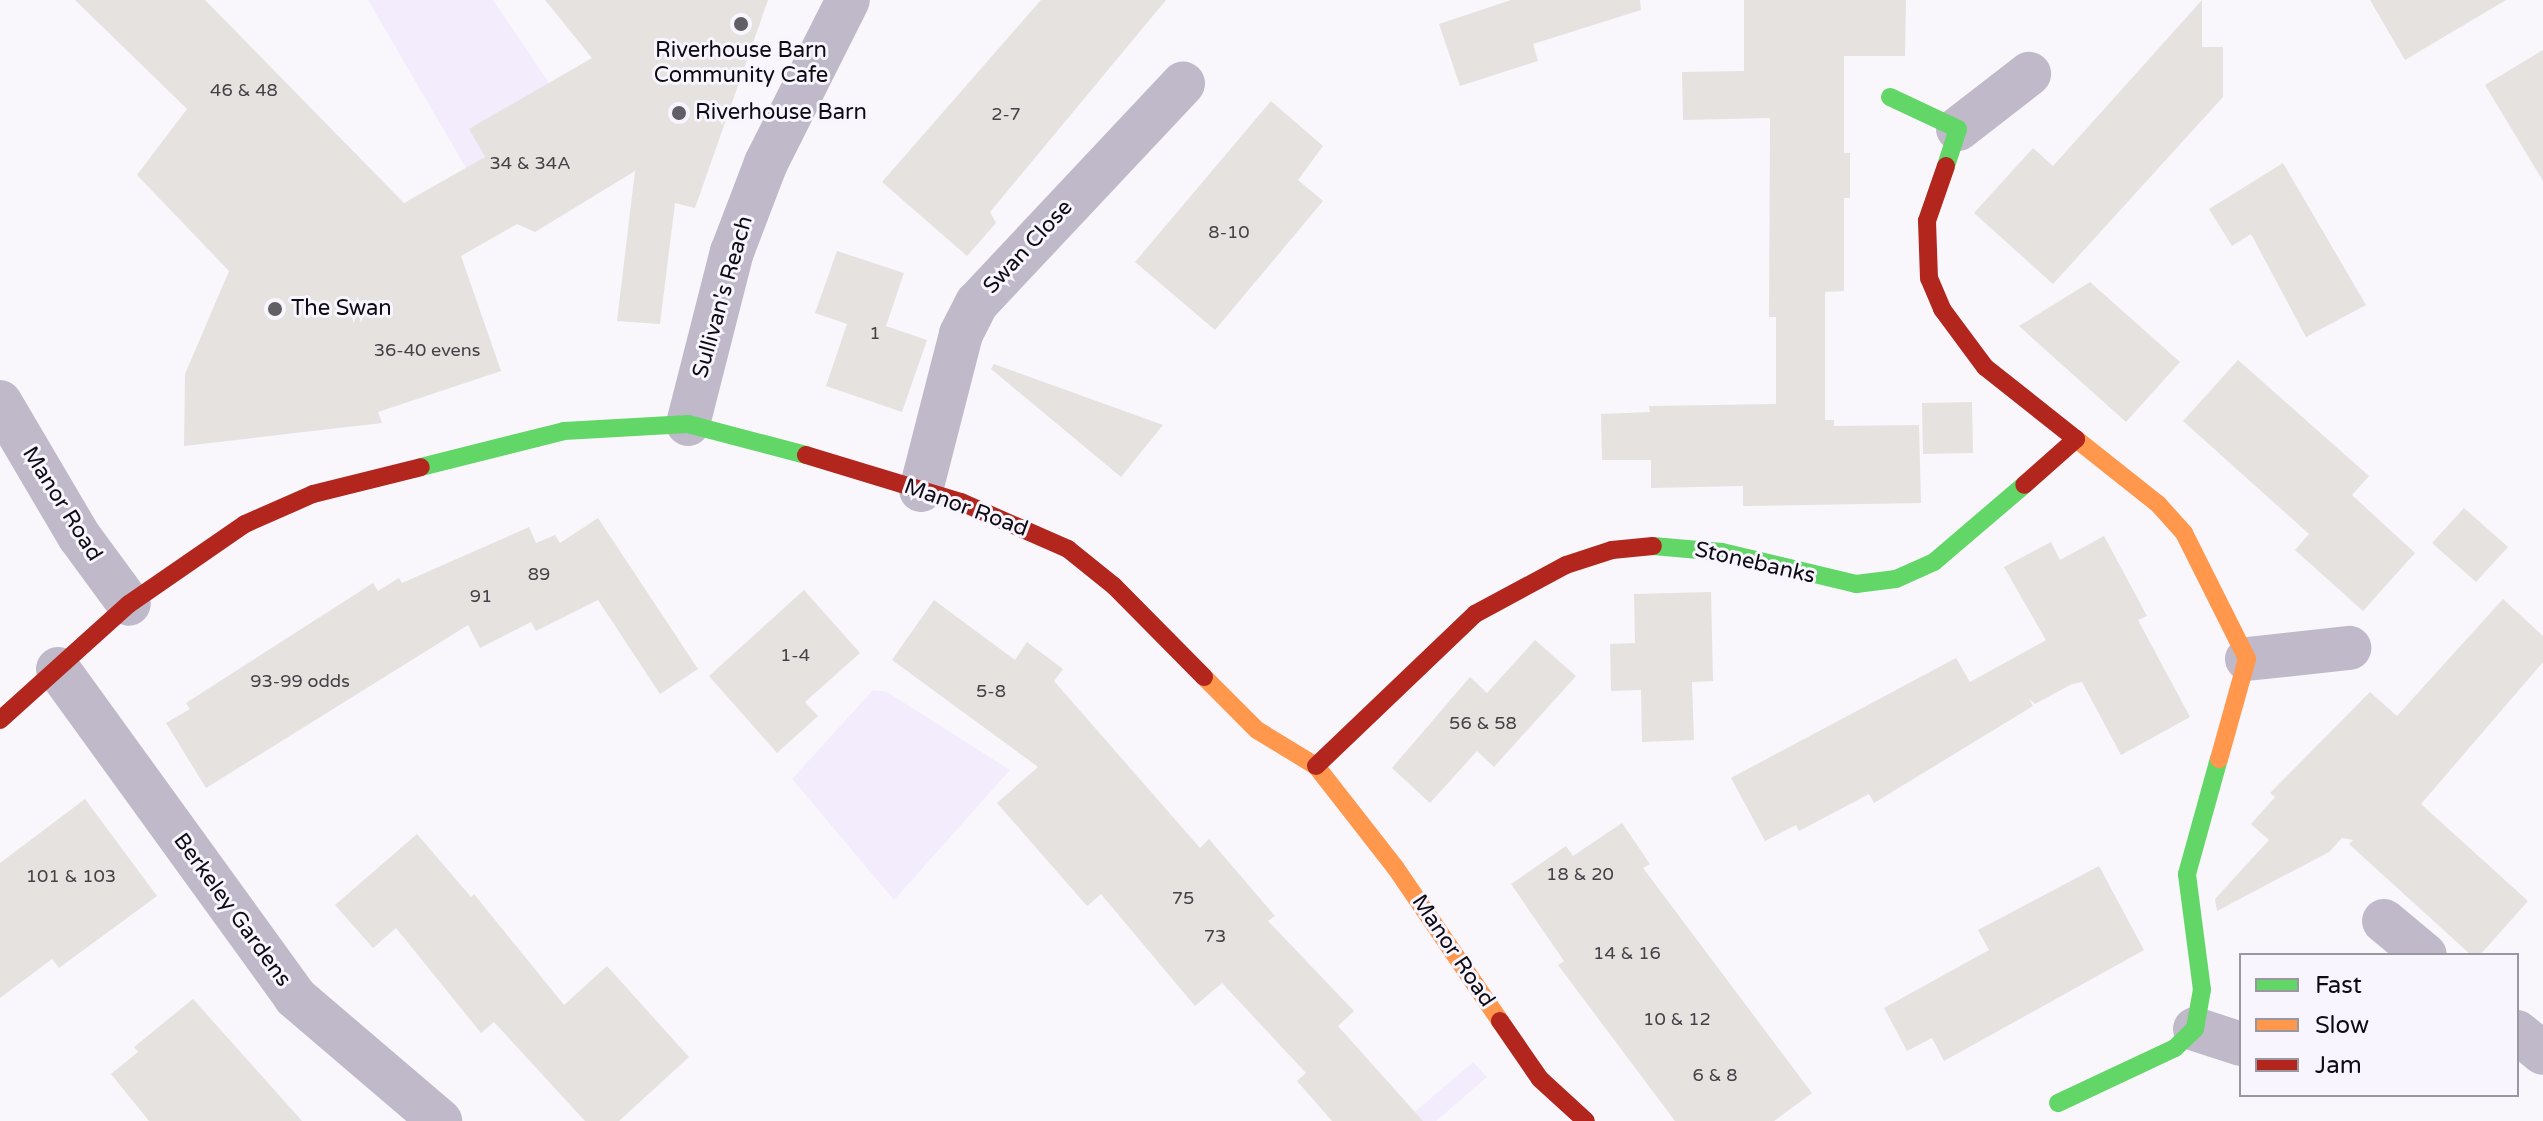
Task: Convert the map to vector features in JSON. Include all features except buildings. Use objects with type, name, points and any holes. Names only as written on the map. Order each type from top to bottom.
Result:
[{"type":"street","name":"Sullivan's Reach","points":[[688,424],[732,252],[766,163],[848,0]]},
{"type":"street","points":[[2029,74],[1958,129],[1927,221],[1929,278],[1948,319],[1985,367],[2158,504],[2184,533],[2247,659],[2187,874],[2202,990],[2195,1029],[2175,1048],[2058,1103]]},
{"type":"street","name":"Swan Close","points":[[921,490],[961,334],[977,303],[1183,84]]},
{"type":"street","points":[[1890,97],[1958,129]]},
{"type":"street","name":"Manor Road","points":[[0,402],[79,536],[129,604]]},
{"type":"street","name":"Manor Road","points":[[0,720],[129,604],[245,524],[313,494],[564,431],[688,424],[921,490],[1026,527],[1068,549],[1114,586],[1257,730],[1316,766],[1395,867],[1540,1079],[1586,1121]]},
{"type":"street","name":"Stonebanks","points":[[1316,766],[1475,614],[1566,565],[1612,550],[1666,545],[1722,552],[1856,584],[1896,579],[1934,562],[1965,539],[2076,439]]},
{"type":"street","points":[[2247,659],[2349,648]]},
{"type":"street","name":"Berkeley Gardens","points":[[58,669],[295,997],[440,1121]]},
{"type":"street","points":[[2384,921],[2423,953]]},
{"type":"street","points":[[2195,1029],[2239,1043]]},
{"type":"street","points":[[2519,1034],[2543,1053]]},
{"type":"shaded area","points":[[368,0],[493,0],[550,84],[485,157],[466,168]]},
{"type":"shaded area","points":[[873,690],[887,692],[1010,770],[894,900],[792,779]]},
{"type":"shaded area","points":[[1473,1062],[1487,1077],[1436,1121],[1422,1121],[1415,1112]]},
{"type":"traffic: fast","points":[[1890,97],[1958,129],[1946,166]]},
{"type":"traffic: fast","points":[[421,467],[564,431],[688,424],[806,455]]},
{"type":"traffic: fast","points":[[1653,546],[1722,552],[1856,584],[1896,579],[1934,562],[2024,485]]},
{"type":"traffic: fast","points":[[2058,1103],[2175,1048],[2195,1029],[2202,990],[2187,874],[2219,759]]},
{"type":"traffic: slow","points":[[2076,439],[2158,504],[2184,533],[2247,659],[2219,759]]},
{"type":"traffic: slow","points":[[1204,677],[1257,730],[1316,766],[1395,867],[1500,1021]]},
{"type":"traffic: jam","points":[[1946,166],[1927,221],[1929,278],[1942,309],[1985,367],[2076,439],[2024,485]]},
{"type":"traffic: jam","points":[[806,455],[961,502],[1068,549],[1114,586],[1204,677]]},
{"type":"traffic: jam","points":[[0,720],[129,604],[245,524],[313,494],[421,467]]},
{"type":"traffic: jam","points":[[1316,766],[1475,614],[1566,565],[1612,550],[1653,546]]},
{"type":"traffic: jam","points":[[1500,1021],[1540,1079],[1586,1121]]},
{"type":"place","name":"Riverhouse Barn Community Cafe","points":[[741,24]]},
{"type":"place","name":"Riverhouse Barn","points":[[679,113]]},
{"type":"place","name":"The Swan","points":[[275,309]]}]
